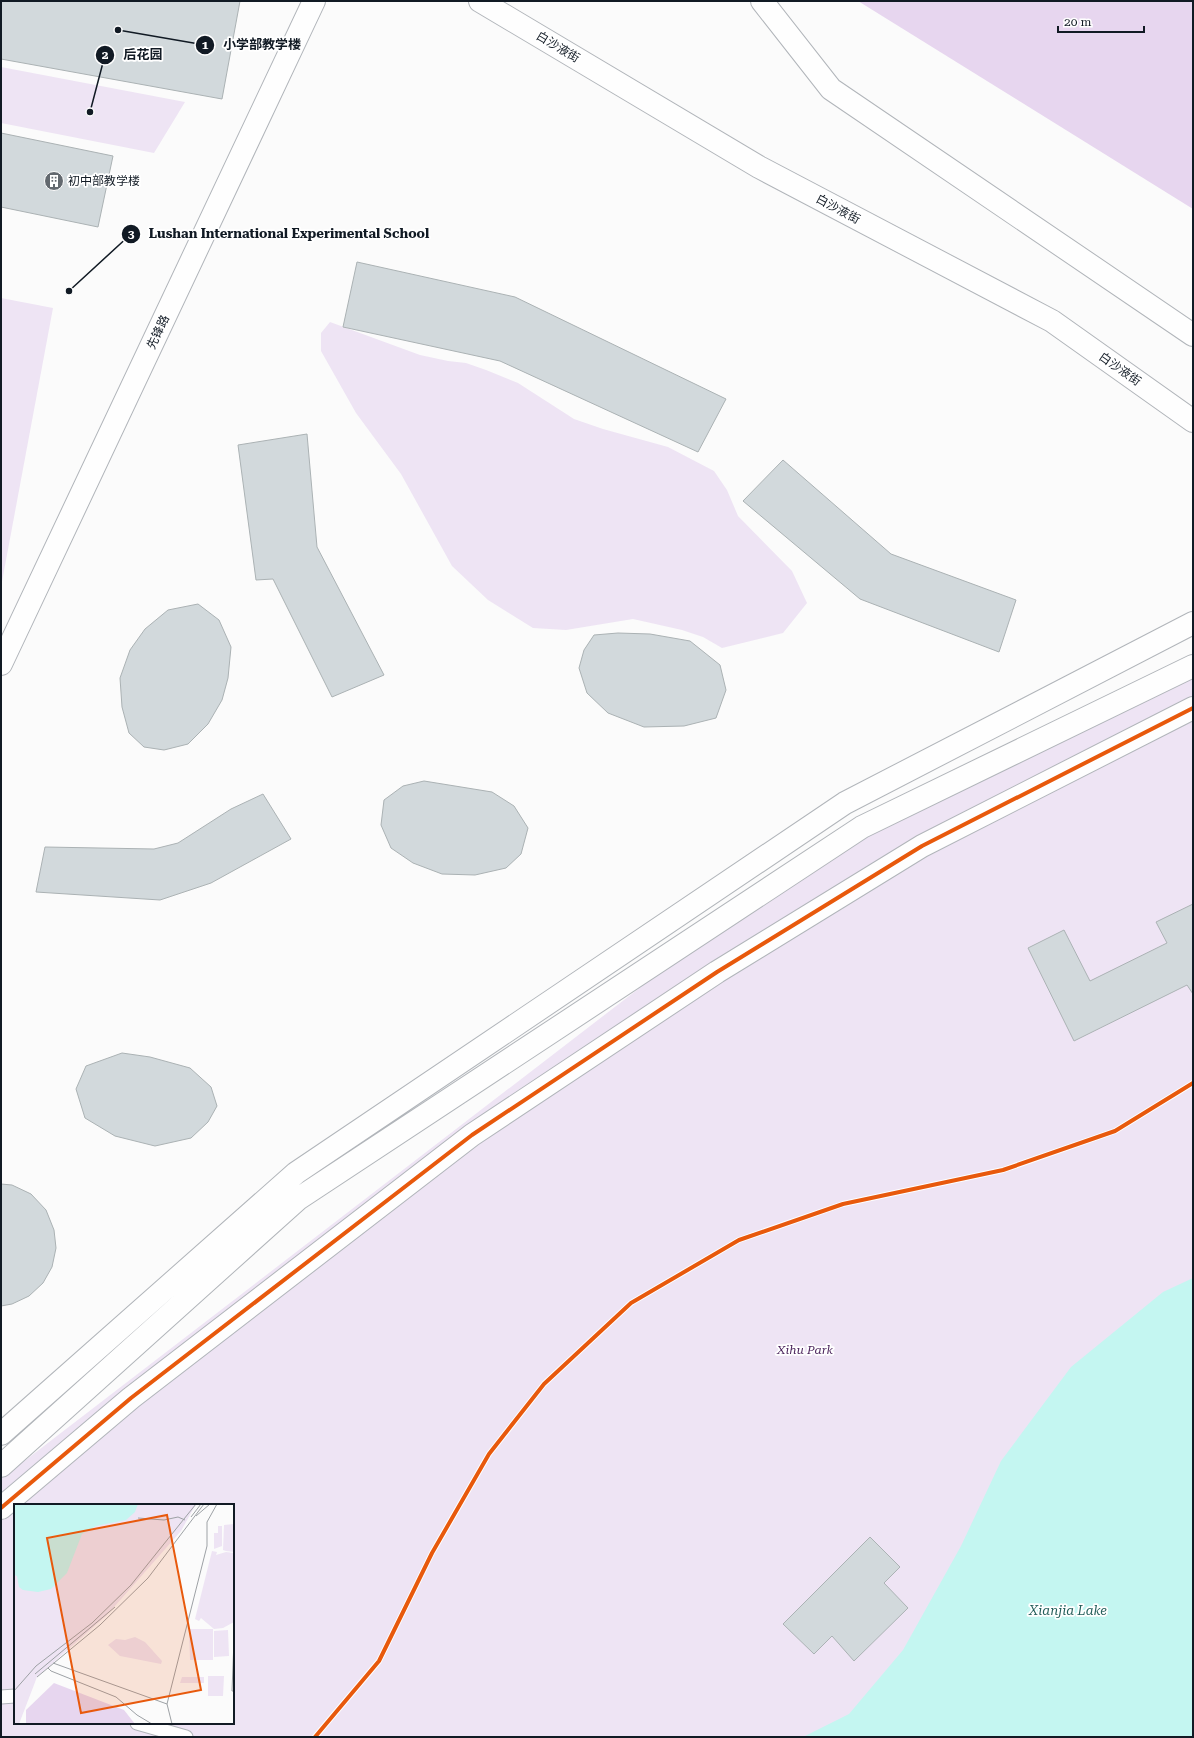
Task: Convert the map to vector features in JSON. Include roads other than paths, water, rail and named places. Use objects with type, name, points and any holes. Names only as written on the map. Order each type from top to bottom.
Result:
[{"type":"street","name":"先锋路","points":[[1,664],[314,1]]},
{"type":"street","name":"白沙液街","points":[[480,1],[759,167],[1052,321],[1193,421]]},
{"type":"street","points":[[762,1],[831,89],[1193,335]]},
{"type":"street","points":[[1,1434],[296,1173],[845,803],[1193,622]]},
{"type":"street","points":[[1,1466],[298,1199],[862,827],[1193,666]]},
{"type":"street","points":[[1,1508],[131,1398],[459,1145],[492,1122],[717,972],[922,846],[1193,708]]},
{"type":"lane","points":[[1,1696],[14,1696]]},
{"type":"lane","points":[[140,1724],[186,1737]]},
{"type":"water","name":"Xianjia Lake","points":[[1193,1278],[1193,1737],[803,1737],[849,1714],[903,1650],[961,1546],[1001,1461],[1071,1367],[1163,1292]]},
{"type":"place","name":"小学部教学楼","points":[[118,30]]},
{"type":"place","name":"后花园","points":[[90,112]]},
{"type":"place","name":"初中部教学楼","points":[[54,181]]},
{"type":"place","name":"Lushan International Experimental School","points":[[69,291]]},
{"type":"park label","name":"Xihu Park","points":[[805,1350]]}]
